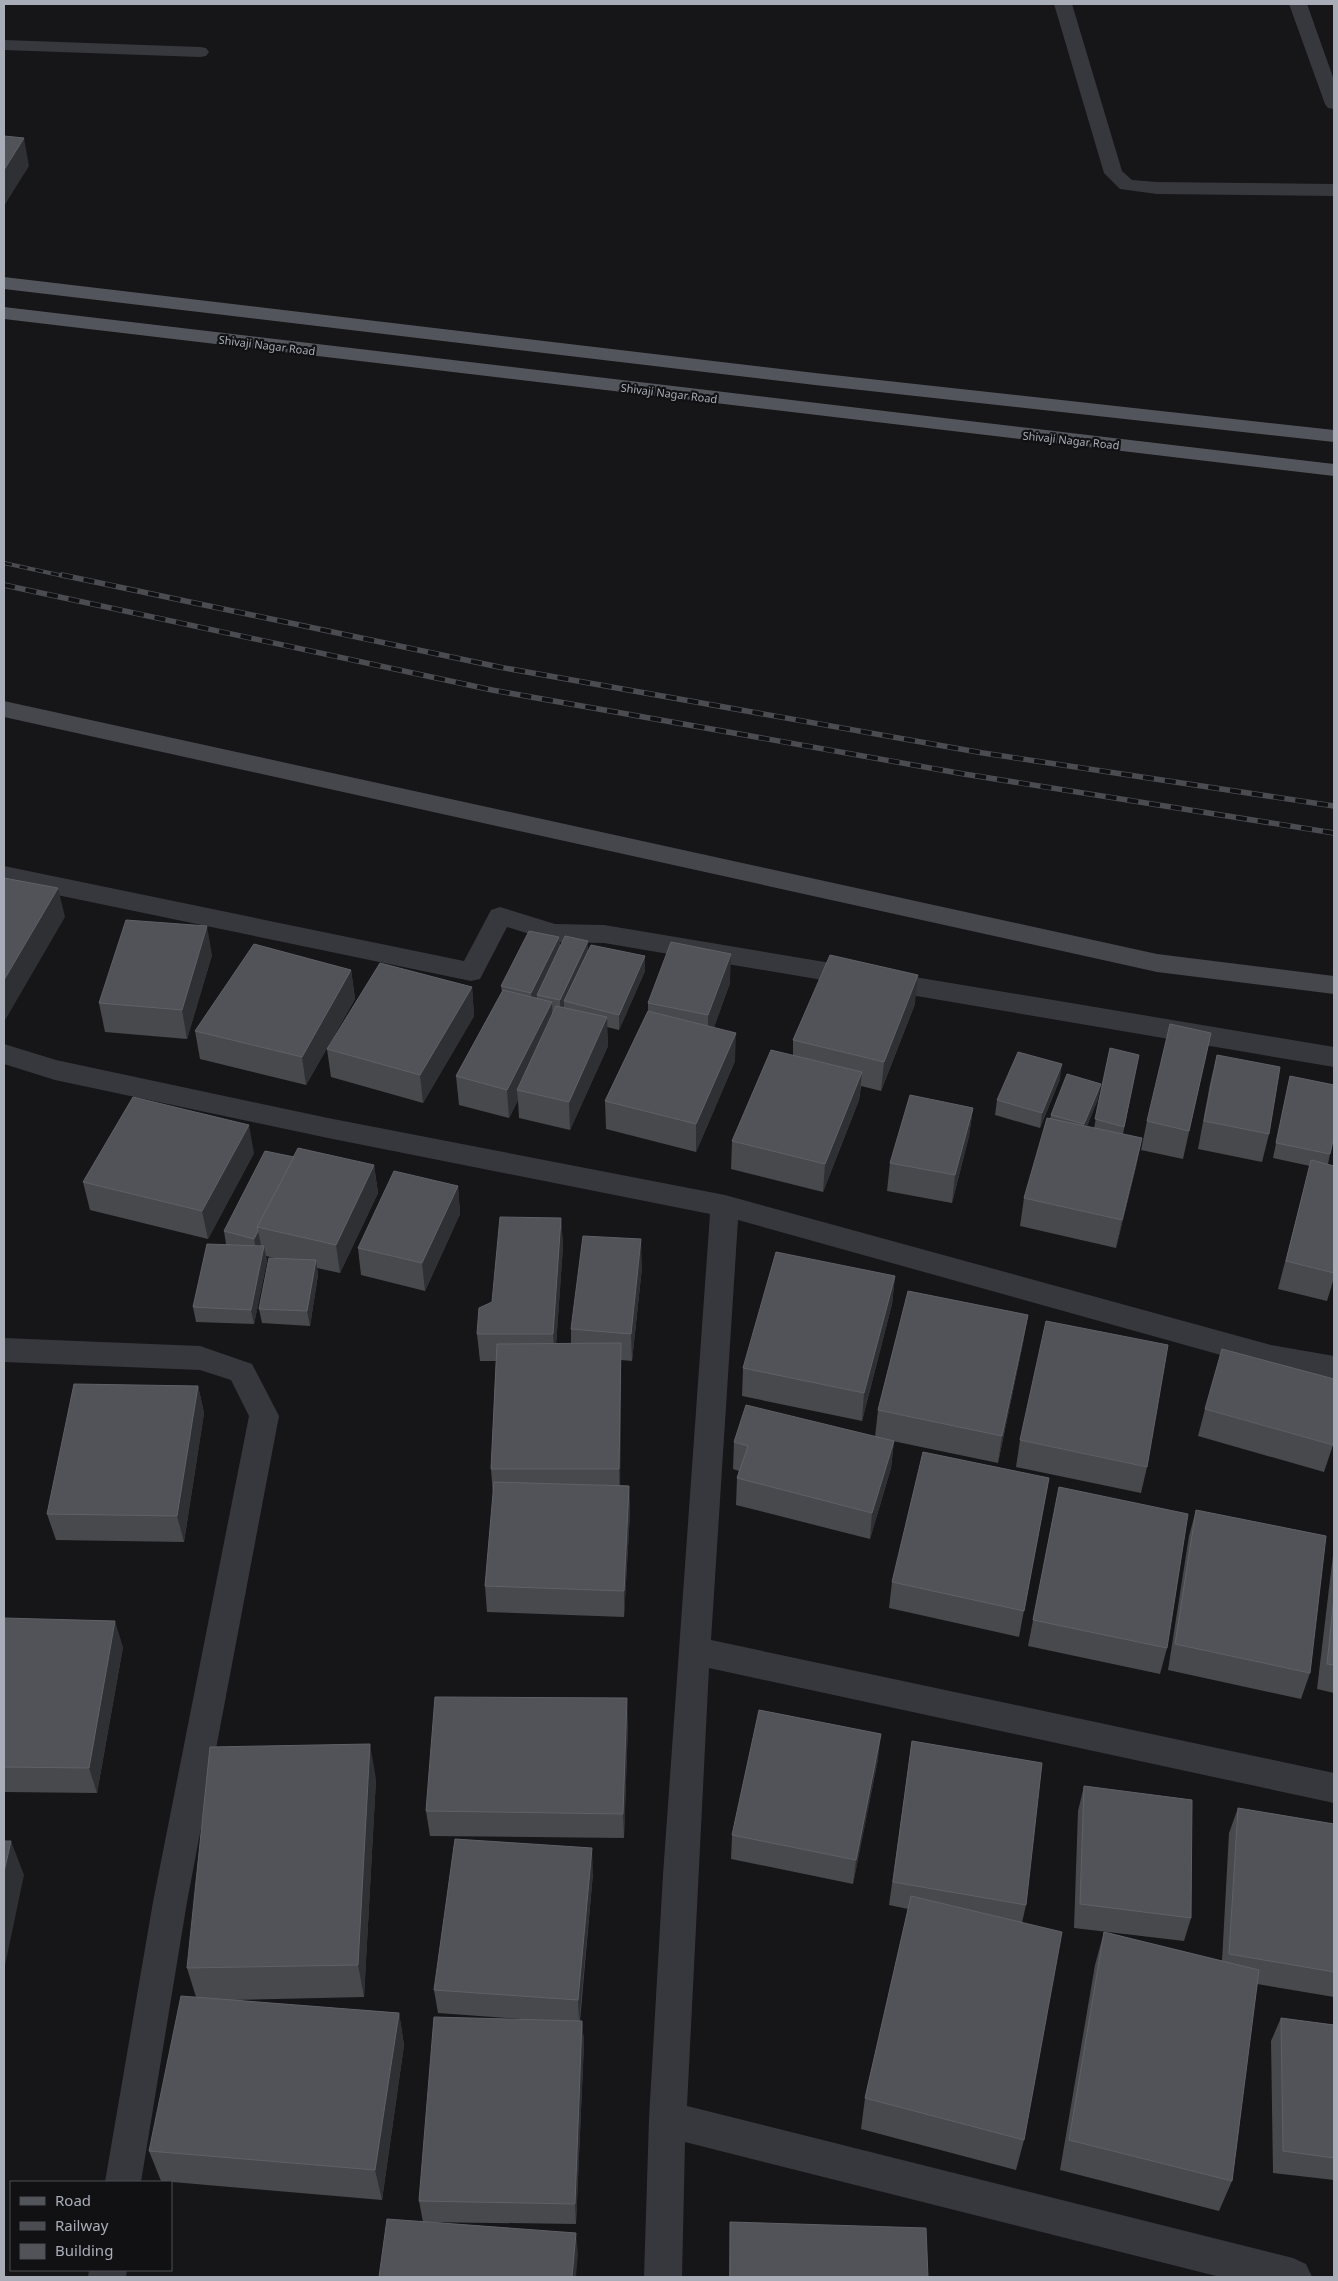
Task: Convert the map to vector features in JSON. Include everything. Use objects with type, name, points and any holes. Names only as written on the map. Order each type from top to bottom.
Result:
[{"type":"main road","points":[[4,283],[815,380],[1334,436]]},
{"type":"main road","name":"Shivaji Nagar Road","points":[[4,313],[1334,470]]},
{"type":"street","points":[[1063,4],[1113,173],[1127,185],[1156,188],[1334,190]]},
{"type":"street","points":[[1298,4],[1334,104]]},
{"type":"street","points":[[4,46],[200,52]]},
{"type":"street","points":[[4,709],[1157,963],[1334,985]]},
{"type":"street","points":[[4,876],[472,972],[500,916],[555,933],[604,934],[1334,1057]]},
{"type":"street","points":[[4,1054],[55,1070],[328,1128],[725,1206],[1271,1357],[1334,1368]]},
{"type":"street","points":[[662,2277],[667,2120],[694,1651],[725,1206]]},
{"type":"street","points":[[4,1350],[200,1358],[242,1372],[264,1416],[170,1902],[123,2181]]},
{"type":"street","points":[[694,1651],[1334,1788]]},
{"type":"street","points":[[667,2120],[1293,2277]]},
{"type":"building","points":[[4,136],[24,138],[4,170]]},
{"type":"building","points":[[4,878],[58,888],[4,980]]},
{"type":"building","points":[[126,920],[207,926],[182,1010],[99,1003]]},
{"type":"building","points":[[529,931],[559,937],[531,993],[501,986]]},
{"type":"building","points":[[565,936],[588,941],[560,1000],[537,995]]},
{"type":"building","points":[[671,942],[731,954],[708,1015],[648,1003]]},
{"type":"building","points":[[254,944],[351,970],[302,1057],[195,1031]]},
{"type":"building","points":[[591,945],[645,956],[619,1015],[564,1001]]},
{"type":"building","points":[[830,955],[918,975],[884,1062],[793,1040]]},
{"type":"building","points":[[380,963],[472,987],[420,1075],[327,1049]]},
{"type":"building","points":[[503,990],[552,1002],[507,1090],[456,1076]]},
{"type":"building","points":[[556,1006],[607,1017],[569,1102],[517,1090]]},
{"type":"building","points":[[648,1011],[736,1033],[696,1124],[605,1101]]},
{"type":"building","points":[[1170,1024],[1211,1033],[1189,1131],[1147,1121]]},
{"type":"building","points":[[1110,1048],[1139,1055],[1124,1127],[1095,1119]]},
{"type":"building","points":[[771,1050],[862,1072],[825,1164],[732,1141]]},
{"type":"building","points":[[1018,1052],[1062,1064],[1042,1113],[997,1100]]},
{"type":"building","points":[[1217,1055],[1280,1067],[1269,1134],[1204,1121]]},
{"type":"building","points":[[1067,1074],[1101,1084],[1084,1124],[1051,1115]]},
{"type":"building","points":[[1290,1076],[1334,1085],[1334,1136],[1330,1154],[1276,1143]]},
{"type":"building","points":[[910,1095],[973,1108],[955,1175],[890,1163]]},
{"type":"building","points":[[133,1097],[249,1125],[202,1211],[83,1182]]},
{"type":"building","points":[[1047,1118],[1142,1138],[1122,1220],[1024,1198]]},
{"type":"building","points":[[298,1148],[374,1165],[336,1245],[257,1227]]},
{"type":"building","points":[[265,1151],[294,1157],[257,1227],[258,1231],[254,1239],[224,1231]]},
{"type":"building","points":[[1311,1160],[1334,1166],[1334,1273],[1286,1261]]},
{"type":"building","points":[[394,1171],[458,1186],[422,1263],[358,1248]]},
{"type":"building","points":[[500,1217],[561,1218],[553,1334],[477,1334],[479,1308],[492,1302]]},
{"type":"building","points":[[583,1236],[641,1239],[631,1334],[571,1329]]},
{"type":"building","points":[[207,1244],[264,1246],[251,1310],[193,1307]]},
{"type":"building","points":[[776,1252],[895,1276],[864,1393],[743,1368]]},
{"type":"building","points":[[269,1258],[316,1260],[307,1311],[259,1309]]},
{"type":"building","points":[[908,1291],[1028,1315],[1002,1436],[878,1410]]},
{"type":"building","points":[[1046,1321],[1168,1345],[1147,1467],[1020,1440]]},
{"type":"building","points":[[621,1343],[619,1469],[491,1469],[497,1344]]},
{"type":"building","points":[[1222,1349],[1334,1379],[1333,1445],[1205,1409]]},
{"type":"building","points":[[74,1384],[198,1386],[177,1516],[47,1514]]},
{"type":"building","points":[[746,1405],[894,1441],[872,1513],[737,1478],[748,1446],[734,1442]]},
{"type":"building","points":[[923,1452],[1049,1478],[1024,1611],[892,1582]]},
{"type":"building","points":[[494,1482],[629,1486],[624,1591],[485,1586]]},
{"type":"building","points":[[1059,1487],[1188,1514],[1167,1648],[1033,1620]]},
{"type":"building","points":[[1196,1510],[1326,1536],[1310,1673],[1175,1644]]},
{"type":"building","points":[[1334,1597],[1334,1665],[1327,1664]]},
{"type":"building","points":[[4,1618],[115,1621],[89,1768],[4,1767]]},
{"type":"building","points":[[435,1697],[627,1698],[623,1814],[426,1811]]},
{"type":"building","points":[[759,1710],[881,1734],[856,1860],[732,1835]]},
{"type":"building","points":[[912,1741],[1042,1763],[1026,1905],[893,1882]]},
{"type":"building","points":[[370,1744],[358,1965],[187,1968],[210,1747]]},
{"type":"building","points":[[1084,1786],[1192,1800],[1191,1918],[1080,1904]]},
{"type":"building","points":[[1238,1808],[1334,1824],[1334,1972],[1229,1954]]},
{"type":"building","points":[[455,1839],[592,1848],[578,2000],[434,1990]]},
{"type":"building","points":[[4,1841],[11,1841],[4,1872]]},
{"type":"building","points":[[911,1896],[1062,1932],[1024,2140],[865,2098]]},
{"type":"building","points":[[1104,1932],[1259,1970],[1232,2181],[1069,2140]]},
{"type":"building","points":[[181,1996],[399,2013],[375,2170],[149,2151]]},
{"type":"building","points":[[434,2017],[582,2021],[575,2204],[419,2201]]},
{"type":"building","points":[[1281,2018],[1334,2025],[1334,2158],[1283,2151]]},
{"type":"building","points":[[387,2219],[576,2233],[572,2277],[379,2277]]},
{"type":"building","points":[[730,2222],[926,2228],[928,2277],[730,2277]]},
{"type":"railway","points":[[4,563],[68,577]]},
{"type":"railway","points":[[62,575],[499,667],[983,753],[1334,806]]},
{"type":"railway","points":[[4,585],[492,690],[964,774],[1334,833]]}]
